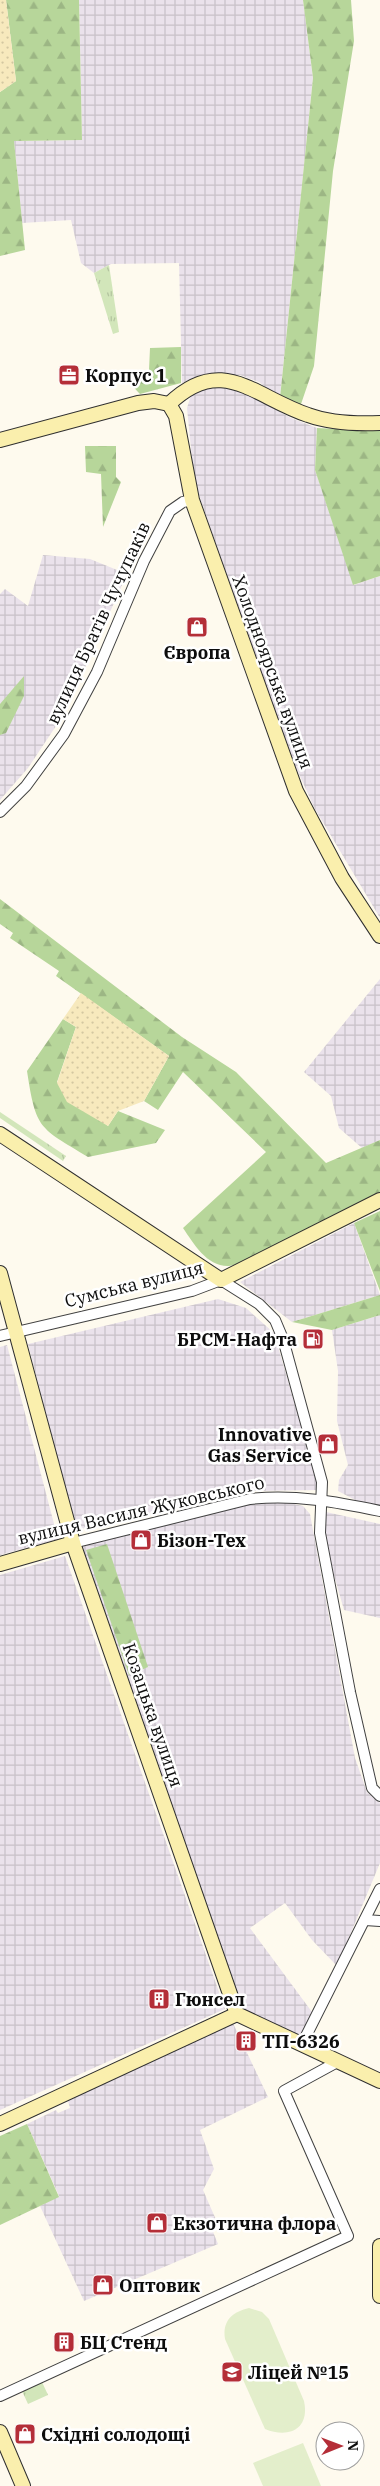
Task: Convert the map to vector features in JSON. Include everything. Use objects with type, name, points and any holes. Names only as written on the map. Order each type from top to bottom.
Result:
[{"type":"street","points":[[0,440],[138,403],[154,401],[168,404],[187,390],[215,380],[233,381],[310,416],[333,421],[380,423]]},
{"type":"street","name":"Холодноярська вулиця","points":[[168,404],[176,416],[192,500],[296,791],[342,878],[380,936]]},
{"type":"street","name":"вулиця Братів Чучупаків","points":[[0,812],[26,786],[64,734],[97,672],[144,561],[170,510],[183,502],[192,500]]},
{"type":"street","points":[[2,1138],[259,1304],[275,1320],[283,1339],[322,1482],[320,1533],[350,1692],[372,1788],[380,1796]]},
{"type":"street","name":"Сумська вулиця","points":[[0,1336],[192,1291],[221,1280],[380,1200]]},
{"type":"street","name":"Козацька вулиця","points":[[0,1273],[73,1543],[237,2014]]},
{"type":"street","name":"вулиця Василя Жуковського","points":[[0,1564],[73,1543],[250,1499],[273,1497],[322,1500],[380,1511]]},
{"type":"street","points":[[302,2044],[380,1889]]},
{"type":"street","points":[[365,1920],[380,1922]]},
{"type":"street","points":[[0,2124],[237,2014],[380,2081]]},
{"type":"street","points":[[0,2396],[348,2236],[284,2091],[339,2061]]},
{"type":"street","points":[[380,2246],[380,2296]]},
{"type":"street","points":[[0,2432],[23,2486]]},
{"type":"shaded area","points":[[79,0],[303,0],[313,78],[280,398],[259,382],[240,375],[199,376],[182,383],[179,263],[111,264],[94,273],[81,263],[71,220],[22,223],[14,141],[82,140]]},
{"type":"shaded area","points":[[220,386],[239,390],[291,418],[317,428],[315,470],[354,585],[380,576],[380,918],[315,809],[288,750],[200,498],[193,469],[187,408],[191,395],[200,390]]},
{"type":"shaded area","points":[[43,555],[90,559],[127,574],[75,690],[56,726],[28,768],[0,800],[0,594],[5,589],[28,606]]},
{"type":"shaded area","points":[[380,979],[380,1140],[362,1148],[339,1128],[331,1096],[304,1072]]},
{"type":"shaded area","points":[[354,1223],[380,1295],[292,1322],[240,1282]]},
{"type":"shaded area","points":[[218,1299],[246,1308],[274,1333],[320,1490],[252,1491],[76,1530],[28,1344]]},
{"type":"shaded area","points":[[380,1315],[380,1507],[361,1503],[338,1491],[339,1480],[348,1465],[337,1421],[338,1371],[332,1330]]},
{"type":"shaded area","points":[[7,1345],[58,1539],[0,1555],[0,1347]]},
{"type":"shaded area","points":[[279,1501],[303,1506],[310,1514],[355,1758],[367,1792],[380,1803],[380,1863],[337,1966],[312,1940],[285,1903],[250,1928],[312,2012],[299,2040],[243,2011],[236,1997],[78,1546],[255,1502]]},
{"type":"shaded area","points":[[326,1512],[380,1524],[380,1618],[344,1610],[323,1537]]},
{"type":"shaded area","points":[[65,1556],[225,2009],[0,2110],[0,1575]]},
{"type":"shaded area","points":[[232,2021],[268,2097],[200,2130],[214,2169],[203,2190],[217,2222],[211,2227],[218,2244],[84,2301],[40,2206],[59,2196],[27,2124],[56,2110],[58,2113],[70,2108],[68,2101]]},
{"type":"green space","points":[[6,0],[79,0],[82,140],[14,141],[25,250],[0,256],[0,92],[16,81]]},
{"type":"green space","points":[[303,0],[351,0],[354,41],[333,171],[314,366],[300,407],[280,398],[313,78]]},
{"type":"green space","points":[[109,265],[119,332],[113,334],[94,273]]},
{"type":"green space","points":[[181,347],[181,383],[140,394],[128,381],[133,379],[132,373],[149,370],[150,348]]},
{"type":"green space","points":[[317,428],[380,431],[380,576],[353,585],[315,470]]},
{"type":"green space","points":[[85,446],[116,446],[116,477],[121,482],[103,527],[101,474],[86,472]]},
{"type":"green space","points":[[24,676],[24,696],[6,733],[0,735],[0,704]]},
{"type":"green space","points":[[0,899],[182,1037],[236,1072],[326,1163],[380,1140],[380,1192],[240,1263],[229,1266],[221,1265],[208,1259],[183,1228],[266,1152],[183,1072],[158,1110],[144,1101],[169,1056],[56,976],[59,971],[10,938],[13,933],[0,924]]},
{"type":"green space","points":[[63,1019],[76,1027],[57,1082],[108,1126],[118,1111],[165,1130],[156,1143],[88,1157],[59,1139],[42,1125],[33,1105],[27,1071]]},
{"type":"green space","points":[[0,1112],[66,1156],[63,1161],[0,1118]]},
{"type":"green space","points":[[380,1211],[380,1291],[354,1223]]},
{"type":"green space","points":[[380,1295],[380,1315],[332,1330],[292,1322]]},
{"type":"green space","points":[[107,1544],[148,1667],[129,1675],[86,1550]]},
{"type":"green space","points":[[27,2124],[59,2197],[0,2225],[0,2136]]},
{"type":"green space","points":[[249,2308],[262,2312],[269,2319],[304,2401],[304,2419],[301,2425],[289,2432],[274,2432],[265,2429],[225,2339],[225,2327],[230,2318],[238,2312]]},
{"type":"green space","points":[[42,2382],[48,2395],[28,2404],[22,2391]]},
{"type":"green space","points":[[303,2443],[321,2486],[263,2486],[253,2463]]},
{"type":"sand","points":[[0,0],[6,0],[16,81],[0,92]]},
{"type":"sand","points":[[81,993],[169,1056],[144,1101],[118,1111],[108,1126],[67,1102],[57,1083],[76,1027],[63,1019]]},
{"type":"place","name":"Корпус 1","points":[[69,375]]},
{"type":"place","name":"Європа","points":[[197,627]]},
{"type":"place","name":"БРСМ-Нафта","points":[[313,1339]]},
{"type":"place","name":"Innovative Gas Service","points":[[328,1444]]},
{"type":"place","name":"Бізон-Тех","points":[[141,1540]]},
{"type":"place","name":"Гюнсел","points":[[159,1999]]},
{"type":"place","name":"ТП-6326","points":[[246,2041]]},
{"type":"place","name":"Екзотична флора","points":[[157,2223]]},
{"type":"place","name":"Оптовик","points":[[103,2285]]},
{"type":"place","name":"БЦ Стенд","points":[[64,2342]]},
{"type":"place","name":"Ліцей №15","points":[[232,2372]]},
{"type":"place","name":"Східні солодощі","points":[[25,2434]]}]
